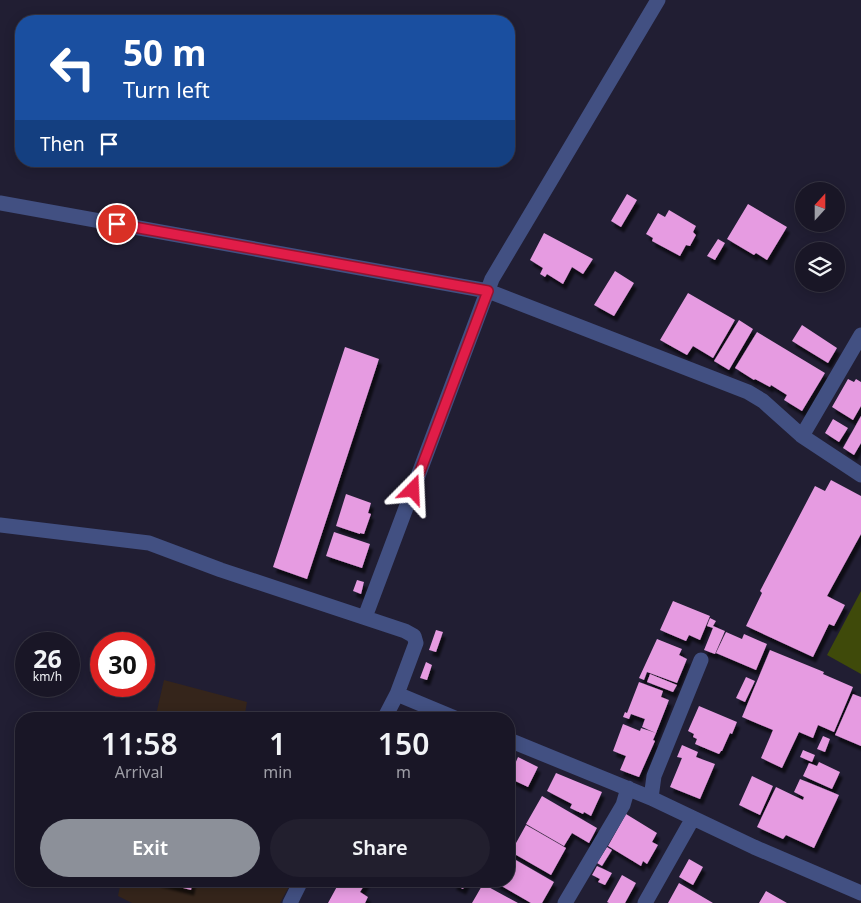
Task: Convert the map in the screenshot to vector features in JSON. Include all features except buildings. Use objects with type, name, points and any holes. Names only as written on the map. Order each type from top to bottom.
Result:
[{"type":"street","points":[[365,617],[492,280],[658,0]]},
{"type":"street","points":[[0,203],[488,291],[748,392],[763,401],[802,436],[861,475]]},
{"type":"street","points":[[802,436],[861,335]]},
{"type":"street","points":[[0,525],[149,543],[221,570],[405,631],[414,636],[416,643],[397,694],[388,712]]},
{"type":"street","points":[[651,798],[654,776],[702,660]]},
{"type":"street","points":[[397,694],[440,712]]},
{"type":"street","points":[[515,742],[651,798],[754,847],[861,893]]},
{"type":"street","points":[[564,903],[623,804],[628,788]]},
{"type":"street","points":[[645,903],[693,818]]},
{"type":"street","points":[[290,903],[298,887]]},
{"type":"shaded area","points":[[164,680],[247,702],[245,712],[157,712]]},
{"type":"shaded area","points":[[120,887],[289,887],[280,903],[132,903],[118,896]]},
{"type":"green space","points":[[861,591],[861,674],[827,655]]},
{"type":"route","points":[[117,224],[488,291],[413,490]]}]
